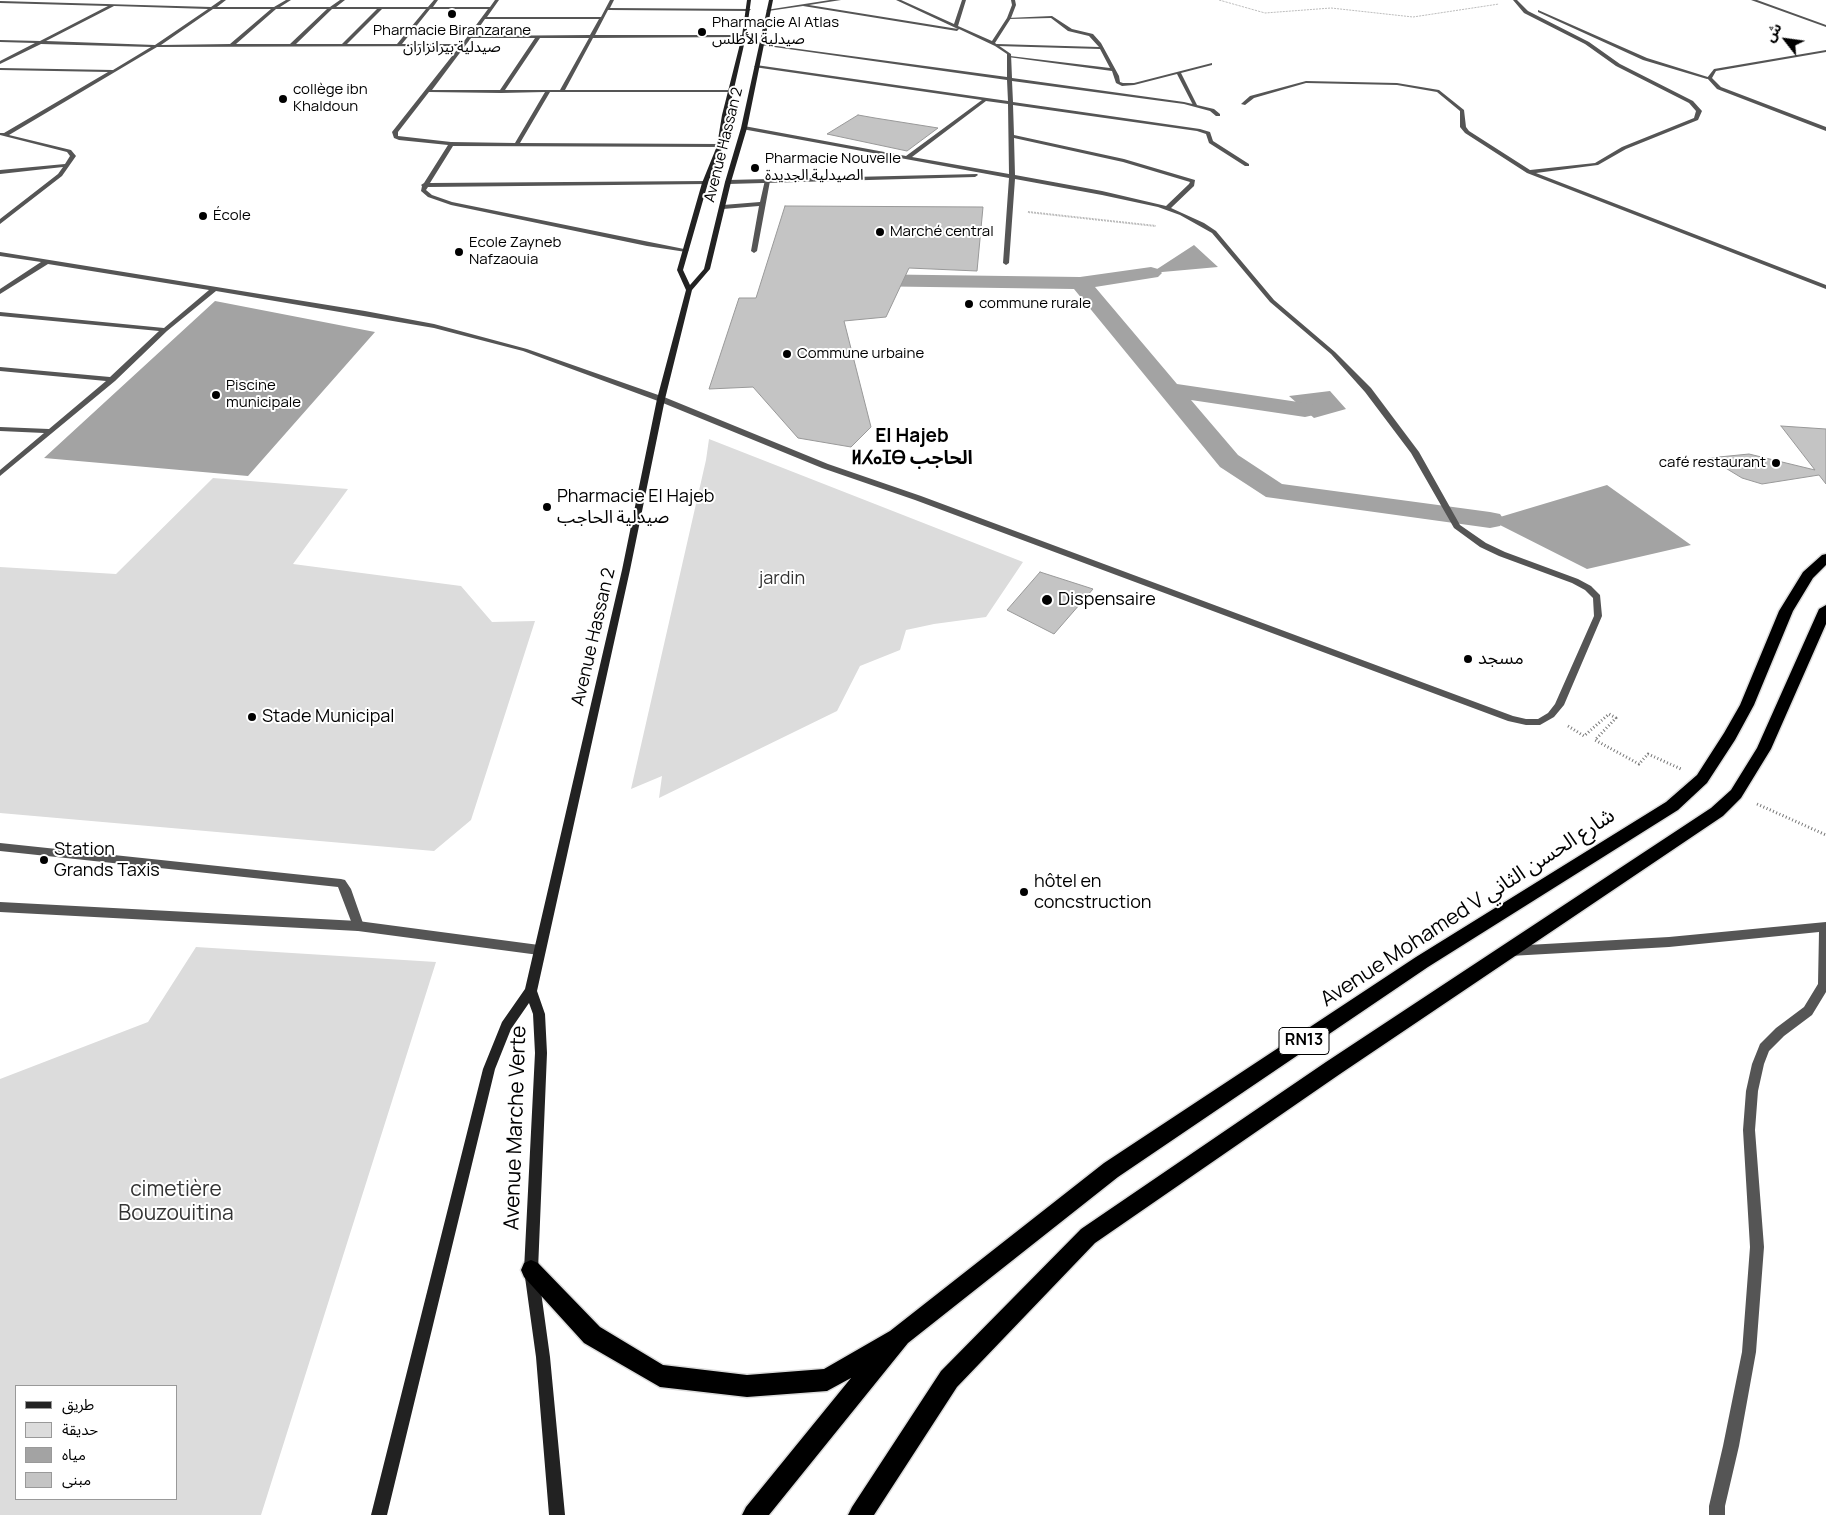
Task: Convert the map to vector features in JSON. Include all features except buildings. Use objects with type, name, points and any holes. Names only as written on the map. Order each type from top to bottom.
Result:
[{"type":"highway","name":"Avenue Mohamed V شارع الحسن الثاني","points":[[754,1515],[900,1335],[1111,1170],[1422,962],[1672,806],[1702,779],[1730,736],[1747,705],[1786,611],[1808,575],[1826,558]]},
{"type":"highway","name":"RN13","points":[[860,1515],[949,1379],[1088,1236],[1333,1068],[1717,812],[1736,794],[1764,749],[1826,609]]},
{"type":"highway","points":[[531,1270],[592,1335],[660,1376],[746,1386],[827,1380],[900,1335]]},
{"type":"main road","name":"Avenue Hassan 2","points":[[689,290],[680,270],[705,183],[720,146],[730,92],[744,36],[749,0]]},
{"type":"main road","name":"Avenue Hassan 2","points":[[531,991],[624,580],[661,400],[689,290],[707,269],[728,182],[744,128],[771,0]]},
{"type":"main road","name":"Avenue Marche Verte","points":[[531,991],[539,1014],[541,1053],[531,1270],[543,1357],[557,1515]]},
{"type":"main road","name":"Avenue Marche Verte","points":[[379,1515],[489,1069],[506,1026],[531,991]]},
{"type":"street","points":[[0,2],[5,0]]},
{"type":"street","points":[[0,63],[124,0]]},
{"type":"street","points":[[2,134],[156,46],[224,0]]},
{"type":"street","points":[[230,47],[275,8],[289,0]]},
{"type":"street","points":[[291,46],[331,8],[343,0]]},
{"type":"street","points":[[398,45],[436,0]]},
{"type":"street","points":[[497,0],[464,45],[394,132],[399,138],[451,144],[720,146]]},
{"type":"street","points":[[561,92],[612,0]]},
{"type":"street","points":[[768,10],[839,0]]},
{"type":"street","points":[[899,0],[1005,49],[1010,57],[1009,104],[1012,136],[1012,176],[1006,263]]},
{"type":"street","points":[[956,26],[964,0]]},
{"type":"street","points":[[995,44],[1009,18],[1014,5],[1013,0]]},
{"type":"street","points":[[1753,0],[1826,26]]},
{"type":"street","points":[[0,2],[213,8],[491,8]]},
{"type":"street","points":[[1517,2],[1526,12],[1587,43],[1618,64],[1691,102],[1699,111],[1696,119],[1624,148],[1596,164],[1529,172]]},
{"type":"street","points":[[804,6],[968,32]]},
{"type":"street","points":[[342,46],[380,9]]},
{"type":"street","points":[[608,9],[748,10]]},
{"type":"street","points":[[1540,11],[1645,59],[1709,78],[1718,88],[1826,129]]},
{"type":"street","points":[[1009,18],[1054,17],[1070,30],[1091,35],[1102,48],[1114,70],[1118,83],[1122,85],[1134,84],[1210,64]]},
{"type":"street","points":[[485,18],[601,18]]},
{"type":"street","points":[[470,37],[744,36]]},
{"type":"street","points":[[501,92],[538,37]]},
{"type":"street","points":[[0,41],[230,47],[464,45]]},
{"type":"street","points":[[995,44],[1102,48]]},
{"type":"street","points":[[762,45],[1195,105],[1212,110],[1218,115]]},
{"type":"street","points":[[1709,78],[1714,70],[1826,51]]},
{"type":"street","points":[[1010,57],[1114,70]]},
{"type":"street","points":[[756,66],[1203,132],[1210,135],[1211,142],[1247,165]]},
{"type":"street","points":[[0,68],[114,71]]},
{"type":"street","points":[[1178,72],[1195,105]]},
{"type":"street","points":[[1244,104],[1252,98],[1300,83],[1397,84],[1434,90],[1444,94],[1462,111],[1463,127],[1467,132],[1529,172],[1826,287]]},
{"type":"street","points":[[428,91],[730,92]]},
{"type":"street","points":[[517,144],[548,92]]},
{"type":"street","points":[[908,157],[984,101]]},
{"type":"street","points":[[0,254],[365,313],[443,328],[525,350],[661,400],[825,466],[936,505],[1454,699],[1526,722],[1540,722],[1551,715],[1559,706],[1598,616],[1597,597],[1588,588],[1575,581],[1502,554],[1470,537],[1456,526],[1415,452],[1368,390],[1344,364],[1272,301],[1214,232],[1192,219],[1168,209],[1102,193],[744,128]]},
{"type":"street","points":[[0,222],[60,175],[68,165],[72,153],[2,134]]},
{"type":"street","points":[[1012,136],[1124,162],[1193,181],[1192,185],[1168,209]]},
{"type":"street","points":[[451,144],[424,185],[423,190],[426,194],[451,203],[647,244],[686,250]]},
{"type":"street","points":[[0,172],[68,165]]},
{"type":"street","points":[[728,182],[994,174]]},
{"type":"street","points":[[754,251],[767,181]]},
{"type":"street","points":[[424,185],[705,183]]},
{"type":"street","points":[[723,206],[763,204]]},
{"type":"street","points":[[0,292],[46,262]]},
{"type":"street","points":[[0,474],[215,288]]},
{"type":"street","points":[[0,314],[165,330]]},
{"type":"street","points":[[0,368],[112,379]]},
{"type":"street","points":[[0,428],[49,431]]},
{"type":"street","points":[[0,847],[341,883],[345,889],[358,926]]},
{"type":"street","points":[[0,907],[358,926],[539,950]]},
{"type":"street","points":[[1509,951],[1669,942],[1826,927],[1824,984],[1808,1011],[1780,1032],[1764,1048],[1752,1091],[1749,1130],[1757,1247],[1749,1352],[1731,1446],[1717,1506],[1717,1515]]},
{"type":"path","points":[[1219,0],[1265,13],[1331,8],[1413,17],[1517,2]]},
{"type":"path","points":[[1010,211],[1123,221],[1157,226]]},
{"type":"path","points":[[1551,715],[1584,736],[1609,714],[1616,718],[1596,740],[1639,764]]},
{"type":"green space","name":"jardin","points":[[709,439],[1023,562],[986,617],[906,630],[900,650],[860,666],[837,711],[659,798],[662,776],[631,789],[706,460]]},
{"type":"green space","name":"Stade Municipal","points":[[213,478],[348,489],[293,564],[461,586],[492,622],[535,621],[471,820],[434,851],[0,813],[0,567],[116,574]]},
{"type":"green space","name":"cimetière Bouzouitina","points":[[196,947],[436,962],[261,1515],[0,1515],[0,1079],[148,1022]]},
{"type":"water","points":[[1194,245],[1218,267],[1151,273]]},
{"type":"water","name":"Piscine municipale","points":[[215,301],[375,332],[248,476],[44,458]]},
{"type":"water","points":[[1330,391],[1346,409],[1314,418],[1289,396]]},
{"type":"water","points":[[1607,485],[1691,545],[1587,569],[1490,520]]},
{"type":"waterway","points":[[1080,283],[1151,273]]},
{"type":"waterway","points":[[858,280],[1080,283]]},
{"type":"waterway","points":[[1080,283],[1229,461],[1275,491],[1490,520]]},
{"type":"waterway","points":[[1170,390],[1305,410]]},
{"type":"place","name":"Pharmacie Biranzarane صيدلية بيرانزاران","points":[[452,14]]},
{"type":"place","name":"Pharmacie Al Atlas صيدلية الأطلس","points":[[702,32]]},
{"type":"place","name":"collège ibn Khaldoun","points":[[283,99]]},
{"type":"place","name":"Pharmacie Nouvelle الصيدلية الجديدة","points":[[755,168]]},
{"type":"place","name":"École","points":[[203,216]]},
{"type":"place","name":"Marché central","points":[[880,232]]},
{"type":"place","name":"Ecole Zayneb Nafzaouia","points":[[459,252]]},
{"type":"place","name":"commune rurale","points":[[969,304]]},
{"type":"place","name":"Commune urbaine","points":[[787,354]]},
{"type":"place","name":"Piscine municipale","points":[[216,395]]},
{"type":"place","name":"café restaurant","points":[[1776,463]]},
{"type":"place","name":"Pharmacie El Hajeb صيدلية الحاجب","points":[[547,507]]},
{"type":"place","name":"Dispensaire","points":[[1047,600]]},
{"type":"place","name":"مسجد","points":[[1468,659]]},
{"type":"place","name":"Stade Municipal","points":[[252,717]]},
{"type":"place","name":"Station Grands Taxis","points":[[44,860]]},
{"type":"place","name":"hôtel en concstruction","points":[[1024,892]]},
{"type":"district","name":"El Hajeb ⵍⵃⴰⵊⴱ الحاجب","points":[[912,448]]}]
